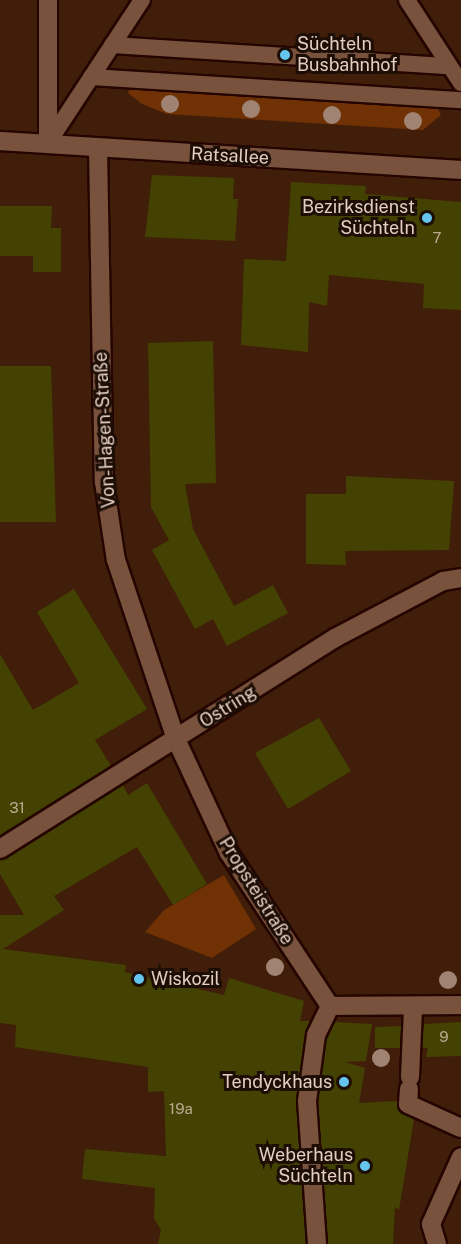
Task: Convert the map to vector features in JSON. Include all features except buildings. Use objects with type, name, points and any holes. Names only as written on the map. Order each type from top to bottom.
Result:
[{"type":"street","points":[[48,0],[48,142]]},
{"type":"street","name":"Ratsallee","points":[[0,141],[48,142],[461,170]]},
{"type":"street","name":"Von-Hagen-Straße","points":[[98,147],[104,482],[116,560],[176,739]]},
{"type":"street","name":"Ostring","points":[[0,849],[334,638],[443,581],[461,578]]},
{"type":"street","name":"Propsteistraße","points":[[176,739],[230,853],[330,1006]]},
{"type":"street","points":[[316,1244],[307,1101],[316,1035],[330,1006],[461,1005]]},
{"type":"street","points":[[413,1007],[408,1104],[461,1128]]},
{"type":"street","points":[[438,1244],[431,1224],[461,1157]]},
{"type":"lane","points":[[48,142],[142,0]]},
{"type":"lane","points":[[407,0],[461,83]]},
{"type":"lane","points":[[112,45],[450,66]]},
{"type":"lane","points":[[91,77],[461,100]]},
{"type":"shaded area","points":[[131,85],[437,107],[441,115],[423,130],[167,114],[142,104],[128,93]]},
{"type":"shaded area","points":[[224,875],[256,929],[212,958],[145,932],[164,910]]},
{"type":"place","name":"Süchteln Busbahnhof","points":[[285,55]]},
{"type":"place","name":"Bezirksdienst Süchteln","points":[[427,218]]},
{"type":"place","name":"Wiskozil","points":[[139,979]]},
{"type":"place","name":"Tendyckhaus","points":[[344,1082]]},
{"type":"place","name":"Weberhaus Süchteln","points":[[365,1166]]}]
